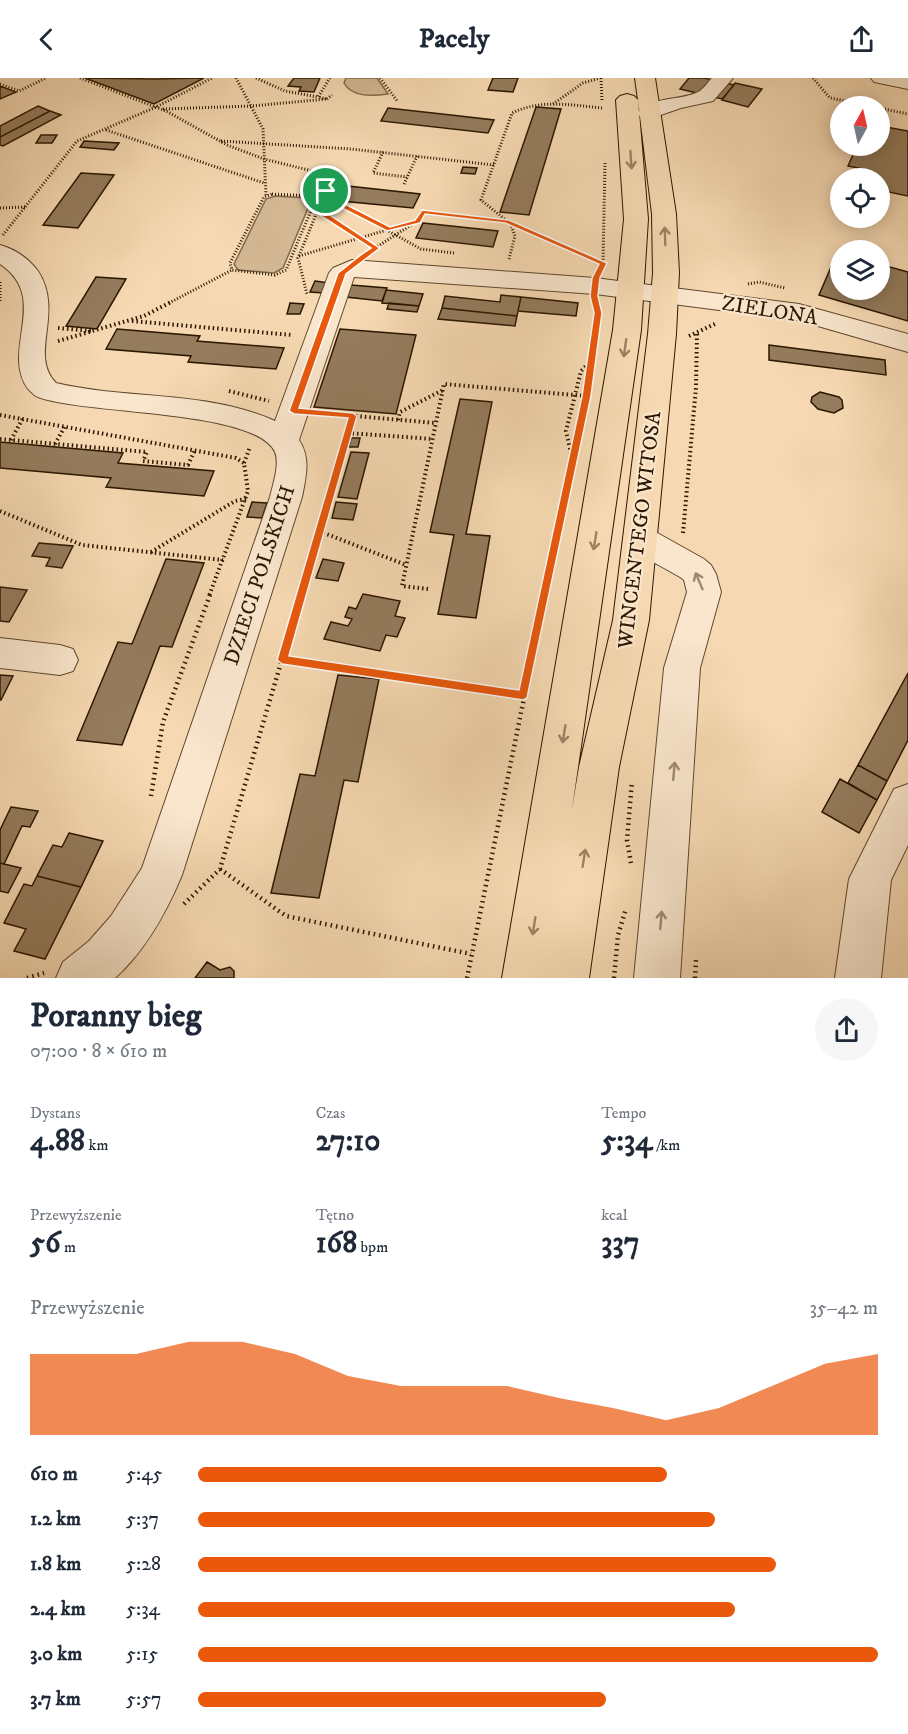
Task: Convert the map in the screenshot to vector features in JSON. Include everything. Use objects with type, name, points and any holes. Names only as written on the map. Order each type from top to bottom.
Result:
[{"type":"main road","name":"WINCENTEGO WITOSA","points":[[566,978],[599,767],[631,620],[648,477],[647,292],[636,219],[625,78]]},
{"type":"main road","name":"WINCENTEGO WITOSA","points":[[525,978],[627,330],[647,292],[664,214],[646,96]]},
{"type":"street","points":[[646,96],[676,103],[706,97],[723,78]]},
{"type":"street","points":[[881,78],[908,83]]},
{"type":"street","points":[[4,246],[28,278],[30,292],[14,359],[24,375],[33,383],[71,398],[227,414],[253,422],[289,425],[342,273],[352,268]]},
{"type":"street","name":"ZIELONA","points":[[352,268],[599,275],[647,292],[799,312],[908,343]]},
{"type":"street","name":"DZIECI POLSKICH","points":[[64,975],[111,950],[130,929],[161,875],[286,497],[292,458],[289,425]]},
{"type":"street","points":[[640,539],[692,568],[699,574],[704,592],[682,668],[657,978]]},
{"type":"street","points":[[0,654],[60,660]]},
{"type":"street","points":[[858,978],[870,879],[908,802]]},
{"type":"path","points":[[0,84],[19,91],[46,78]]},
{"type":"path","points":[[80,78],[158,108],[227,145],[264,159],[332,176],[299,257],[311,303]]},
{"type":"path","points":[[4,246],[0,238],[77,141],[158,108],[212,78]]},
{"type":"path","points":[[232,270],[230,263],[266,195],[263,129],[236,78]]},
{"type":"path","points":[[256,78],[285,91],[327,99]]},
{"type":"path","points":[[318,97],[330,78]]},
{"type":"path","points":[[380,78],[398,102]]},
{"type":"path","points":[[552,104],[583,83],[601,78],[603,118]]},
{"type":"path","points":[[813,78],[830,98]]},
{"type":"path","points":[[158,108],[251,106],[327,99],[332,95]]},
{"type":"path","points":[[599,275],[508,222],[481,200],[512,113],[528,106],[552,104],[602,108]]},
{"type":"path","points":[[890,110],[908,114]]},
{"type":"path","points":[[104,129],[264,183]]},
{"type":"path","points":[[220,141],[382,152],[494,165]]},
{"type":"path","points":[[382,152],[373,173],[407,177]]},
{"type":"path","points":[[404,184],[417,156]]},
{"type":"path","points":[[590,380],[590,363],[598,313],[594,296],[599,275],[605,161]]},
{"type":"path","points":[[326,191],[343,206],[421,249],[454,253]]},
{"type":"path","points":[[51,341],[62,341],[144,316],[232,270],[275,275],[286,270],[314,199],[310,196],[266,195]]},
{"type":"path","points":[[0,208],[25,207]]},
{"type":"path","points":[[318,211],[376,248]]},
{"type":"path","points":[[352,268],[355,261],[417,221],[422,212],[508,222]]},
{"type":"path","points":[[299,257],[417,221]]},
{"type":"path","points":[[508,222],[515,236],[509,259]]},
{"type":"path","points":[[498,258],[516,260]]},
{"type":"path","points":[[0,282],[0,302]]},
{"type":"path","points":[[127,321],[292,335]]},
{"type":"path","points":[[53,328],[96,331]]},
{"type":"path","points":[[572,459],[566,431],[580,371],[590,363]]},
{"type":"path","points":[[428,589],[402,586],[444,384],[587,396]]},
{"type":"path","points":[[467,978],[523,695],[588,388]]},
{"type":"path","points":[[398,420],[400,412],[443,390]]},
{"type":"path","points":[[227,391],[269,401]]},
{"type":"path","points":[[0,415],[236,458],[244,463],[248,482],[246,499],[163,722],[151,799]]},
{"type":"path","points":[[182,906],[220,869],[353,416]]},
{"type":"path","points":[[289,425],[353,416],[436,423]]},
{"type":"path","points":[[11,440],[23,418]]},
{"type":"path","points":[[55,444],[65,426]]},
{"type":"path","points":[[348,433],[433,439]]},
{"type":"path","points":[[0,439],[147,452]]},
{"type":"path","points":[[152,442],[143,461],[188,465],[195,450]]},
{"type":"path","points":[[151,552],[235,501],[246,499]]},
{"type":"path","points":[[0,511],[82,545],[223,560]]},
{"type":"path","points":[[319,531],[406,565]]},
{"type":"path","points":[[282,660],[523,695]]},
{"type":"path","points":[[220,869],[286,916],[471,954]]},
{"type":"path","points":[[27,978],[64,975]]},
{"type":"shaded area","points":[[346,78],[377,78],[388,94],[358,94],[344,83]]},
{"type":"shaded area","points":[[275,196],[307,198],[311,201],[283,268],[274,273],[238,270],[234,264],[266,199]]},
{"type":"building","points":[[85,78],[155,79],[204,78],[154,104]]},
{"type":"building","points":[[294,78],[320,78],[314,92],[299,91],[301,87],[288,86]]},
{"type":"building","points":[[493,78],[518,78],[513,92],[488,90]]},
{"type":"building","points":[[689,78],[704,78],[734,85],[722,99],[680,89]]},
{"type":"building","points":[[735,83],[762,89],[748,107],[722,100]]},
{"type":"building","points":[[0,86],[16,92],[0,99]]},
{"type":"building","points":[[38,106],[50,111],[0,137],[0,126]]},
{"type":"building","points":[[536,107],[561,109],[529,215],[500,212]]},
{"type":"building","points":[[388,108],[494,120],[488,133],[381,121]]},
{"type":"building","points":[[50,111],[61,115],[3,146],[0,145],[0,137]]},
{"type":"building","points":[[890,128],[908,131],[908,196],[890,192],[890,168],[848,166],[852,156],[890,156]]},
{"type":"building","points":[[41,135],[57,135],[52,143],[36,143]]},
{"type":"building","points":[[84,141],[119,143],[114,150],[80,147]]},
{"type":"building","points":[[463,167],[477,168],[475,174],[461,173]]},
{"type":"building","points":[[81,173],[114,175],[78,228],[43,225]]},
{"type":"building","points":[[348,186],[420,194],[413,208],[341,201]]},
{"type":"building","points":[[423,223],[498,231],[493,247],[416,238]]},
{"type":"building","points":[[890,267],[908,272],[908,321],[836,300],[890,300]]},
{"type":"building","points":[[830,269],[830,298],[819,295]]},
{"type":"building","points":[[96,277],[126,279],[97,329],[66,326]]},
{"type":"building","points":[[315,281],[330,283],[324,293],[310,292]]},
{"type":"building","points":[[351,285],[387,288],[382,301],[346,297]]},
{"type":"building","points":[[386,290],[423,294],[419,306],[382,303]]},
{"type":"building","points":[[501,295],[521,297],[517,316],[442,308],[445,296],[500,302]]},
{"type":"building","points":[[521,297],[578,303],[576,316],[518,311]]},
{"type":"building","points":[[290,303],[304,304],[300,314],[287,314]]},
{"type":"building","points":[[389,303],[419,306],[417,312],[387,309]]},
{"type":"building","points":[[442,308],[517,316],[515,326],[438,319]]},
{"type":"building","points":[[117,329],[200,336],[197,341],[284,348],[276,369],[188,362],[191,356],[106,349]]},
{"type":"building","points":[[340,329],[416,335],[396,414],[314,407]]},
{"type":"building","points":[[769,345],[885,360],[886,375],[769,360]]},
{"type":"building","points":[[820,392],[839,397],[843,408],[834,413],[818,409],[811,402],[812,397]]},
{"type":"building","points":[[460,399],[492,402],[466,534],[490,536],[476,618],[438,614],[454,535],[430,532]]},
{"type":"building","points":[[351,438],[360,438],[358,447],[349,447]]},
{"type":"building","points":[[0,442],[123,453],[118,463],[214,471],[204,496],[106,487],[111,478],[0,468]]},
{"type":"building","points":[[351,452],[369,453],[357,499],[338,497]]},
{"type":"building","points":[[252,502],[267,503],[262,518],[247,517]]},
{"type":"building","points":[[336,502],[357,504],[353,520],[332,518]]},
{"type":"building","points":[[39,543],[73,546],[62,568],[46,566],[50,558],[32,556]]},
{"type":"building","points":[[166,559],[204,563],[172,647],[160,646],[122,745],[77,740],[118,642],[132,644]]},
{"type":"building","points":[[323,559],[344,563],[338,581],[316,578]]},
{"type":"building","points":[[0,587],[27,590],[9,622],[0,621]]},
{"type":"building","points":[[363,594],[400,601],[395,616],[405,618],[397,637],[386,635],[380,651],[324,639],[331,622],[348,626],[352,619],[345,617],[349,607],[356,609]]},
{"type":"building","points":[[908,673],[908,740],[887,781],[858,765]]},
{"type":"building","points":[[0,675],[13,676],[1,700],[0,700]]},
{"type":"building","points":[[338,675],[379,679],[358,782],[344,780],[319,898],[271,893],[300,774],[315,776]]},
{"type":"building","points":[[858,765],[887,781],[877,800],[848,783]]},
{"type":"building","points":[[840,779],[877,800],[859,833],[822,812]]},
{"type":"building","points":[[11,807],[38,811],[30,827],[22,826],[4,864],[0,863],[0,830]]},
{"type":"building","points":[[69,833],[103,841],[81,887],[37,876],[53,845],[62,847]]},
{"type":"building","points":[[0,863],[21,868],[8,893],[0,891]]},
{"type":"building","points":[[37,876],[81,887],[45,959],[14,951],[26,929],[4,923],[24,884],[32,886]]},
{"type":"building","points":[[207,962],[220,970],[230,967],[234,971],[234,978],[195,978]]},
{"type":"route","points":[[326,191],[343,206],[389,230],[417,221],[422,212],[507,221],[603,263],[596,278],[594,296],[598,313],[587,396],[523,695],[282,660],[353,416],[294,411],[342,273],[352,268],[355,261],[376,248],[318,211],[326,191]]}]
